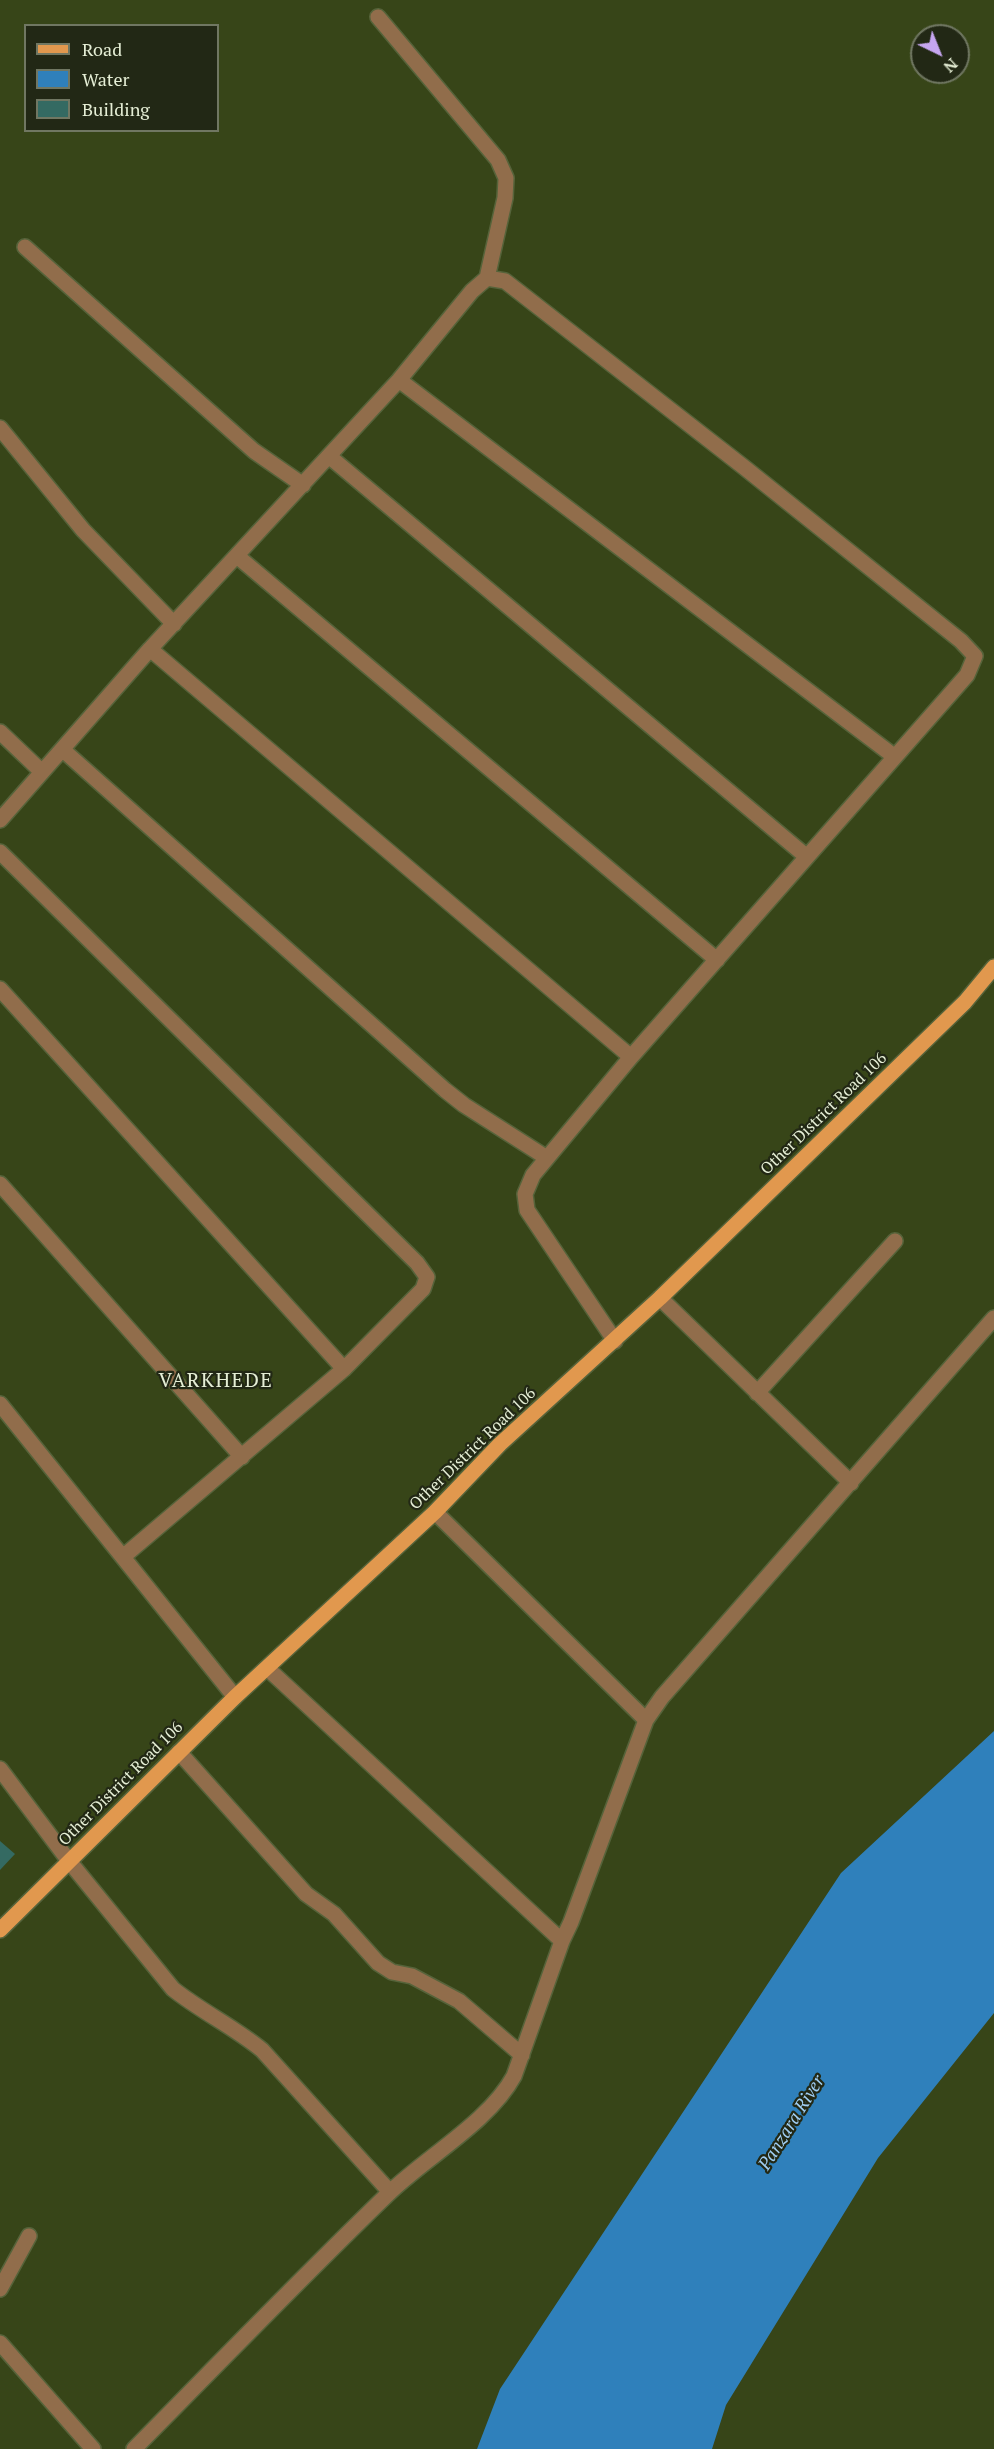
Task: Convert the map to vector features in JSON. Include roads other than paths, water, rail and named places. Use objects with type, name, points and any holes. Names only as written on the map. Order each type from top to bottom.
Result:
[{"type":"main road","name":"Other District Road 106","points":[[0,1930],[235,1697],[435,1512],[500,1444],[660,1298],[965,1002],[994,967]]},
{"type":"street","points":[[0,820],[150,649],[330,457],[399,380],[472,291],[487,278],[505,198],[506,178],[498,160],[378,17]]},
{"type":"street","points":[[25,247],[254,451],[303,485]]},
{"type":"street","points":[[487,278],[505,281],[961,640],[975,656],[967,675],[631,1057],[533,1175],[525,1194],[527,1210],[615,1341]]},
{"type":"street","points":[[399,380],[895,757]]},
{"type":"street","points":[[0,428],[83,530],[174,624]]},
{"type":"street","points":[[330,457],[807,857]]},
{"type":"street","points":[[237,556],[717,960]]},
{"type":"street","points":[[150,649],[631,1057]]},
{"type":"street","points":[[0,732],[42,772]]},
{"type":"street","points":[[63,750],[445,1090],[464,1105],[547,1158]]},
{"type":"street","points":[[0,852],[417,1263],[427,1277],[423,1289],[344,1369],[124,1556]]},
{"type":"street","points":[[0,989],[344,1369]]},
{"type":"street","points":[[0,1184],[242,1457]]},
{"type":"street","points":[[757,1393],[895,1241]]},
{"type":"street","points":[[660,1298],[851,1483]]},
{"type":"street","points":[[134,2449],[390,2192],[494,2104],[506,2091],[522,2055],[562,1941],[646,1720],[662,1697],[991,1327]]},
{"type":"street","points":[[0,1404],[235,1697]]},
{"type":"street","points":[[435,1512],[646,1720]]},
{"type":"street","points":[[267,1668],[562,1941]]},
{"type":"street","points":[[179,1752],[306,1894],[334,1914],[378,1963],[392,1972],[422,1981],[459,2001],[522,2055]]},
{"type":"street","points":[[0,1769],[69,1861],[174,1989],[192,2004],[246,2037],[262,2050],[390,2192]]},
{"type":"street","points":[[0,2289],[29,2236]]},
{"type":"street","points":[[0,2343],[93,2449]]},
{"type":"water","name":"Panzara River","points":[[994,1731],[994,2013],[878,2158],[726,2405],[712,2449],[477,2449],[500,2389],[841,1873]]},
{"type":"district","name":"VARKHEDE","points":[[216,1381]]}]
